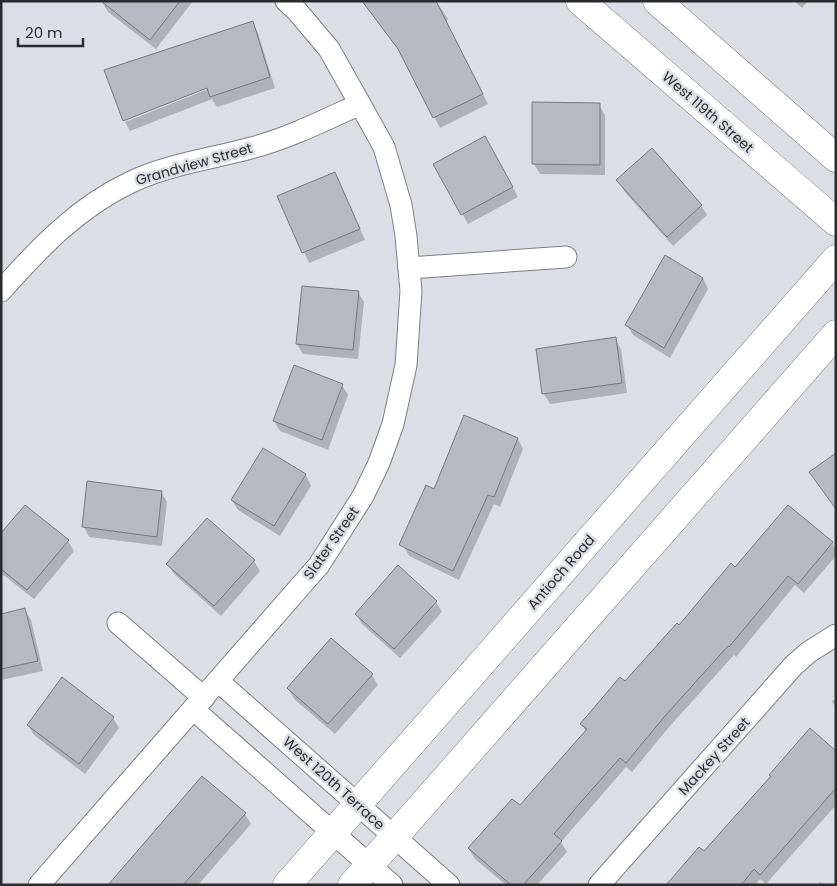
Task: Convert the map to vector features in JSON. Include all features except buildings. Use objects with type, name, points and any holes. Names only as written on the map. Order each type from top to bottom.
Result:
[{"type":"main road","name":"West 119th Street","points":[[580,1],[836,222]]},
{"type":"main road","points":[[657,1],[836,158]]},
{"type":"main road","name":"Antioch Road","points":[[287,885],[836,259]]},
{"type":"main road","points":[[352,885],[836,334]]},
{"type":"street","name":"Slater Street","points":[[39,885],[319,565],[363,496],[379,463],[393,424],[406,365],[411,291],[401,206],[384,147],[360,104],[328,49],[297,11],[286,1]]},
{"type":"street","name":"Grandview Street","points":[[1,291],[60,228],[88,207],[131,182],[166,169],[253,148],[288,136],[360,104]]},
{"type":"street","points":[[409,268],[566,257]]},
{"type":"street","points":[[118,623],[198,704],[392,885]]},
{"type":"street","name":"Mackey Street","points":[[599,885],[794,665],[809,652],[836,635]]},
{"type":"street","name":"West 120th Terrace","points":[[218,681],[449,885]]}]
